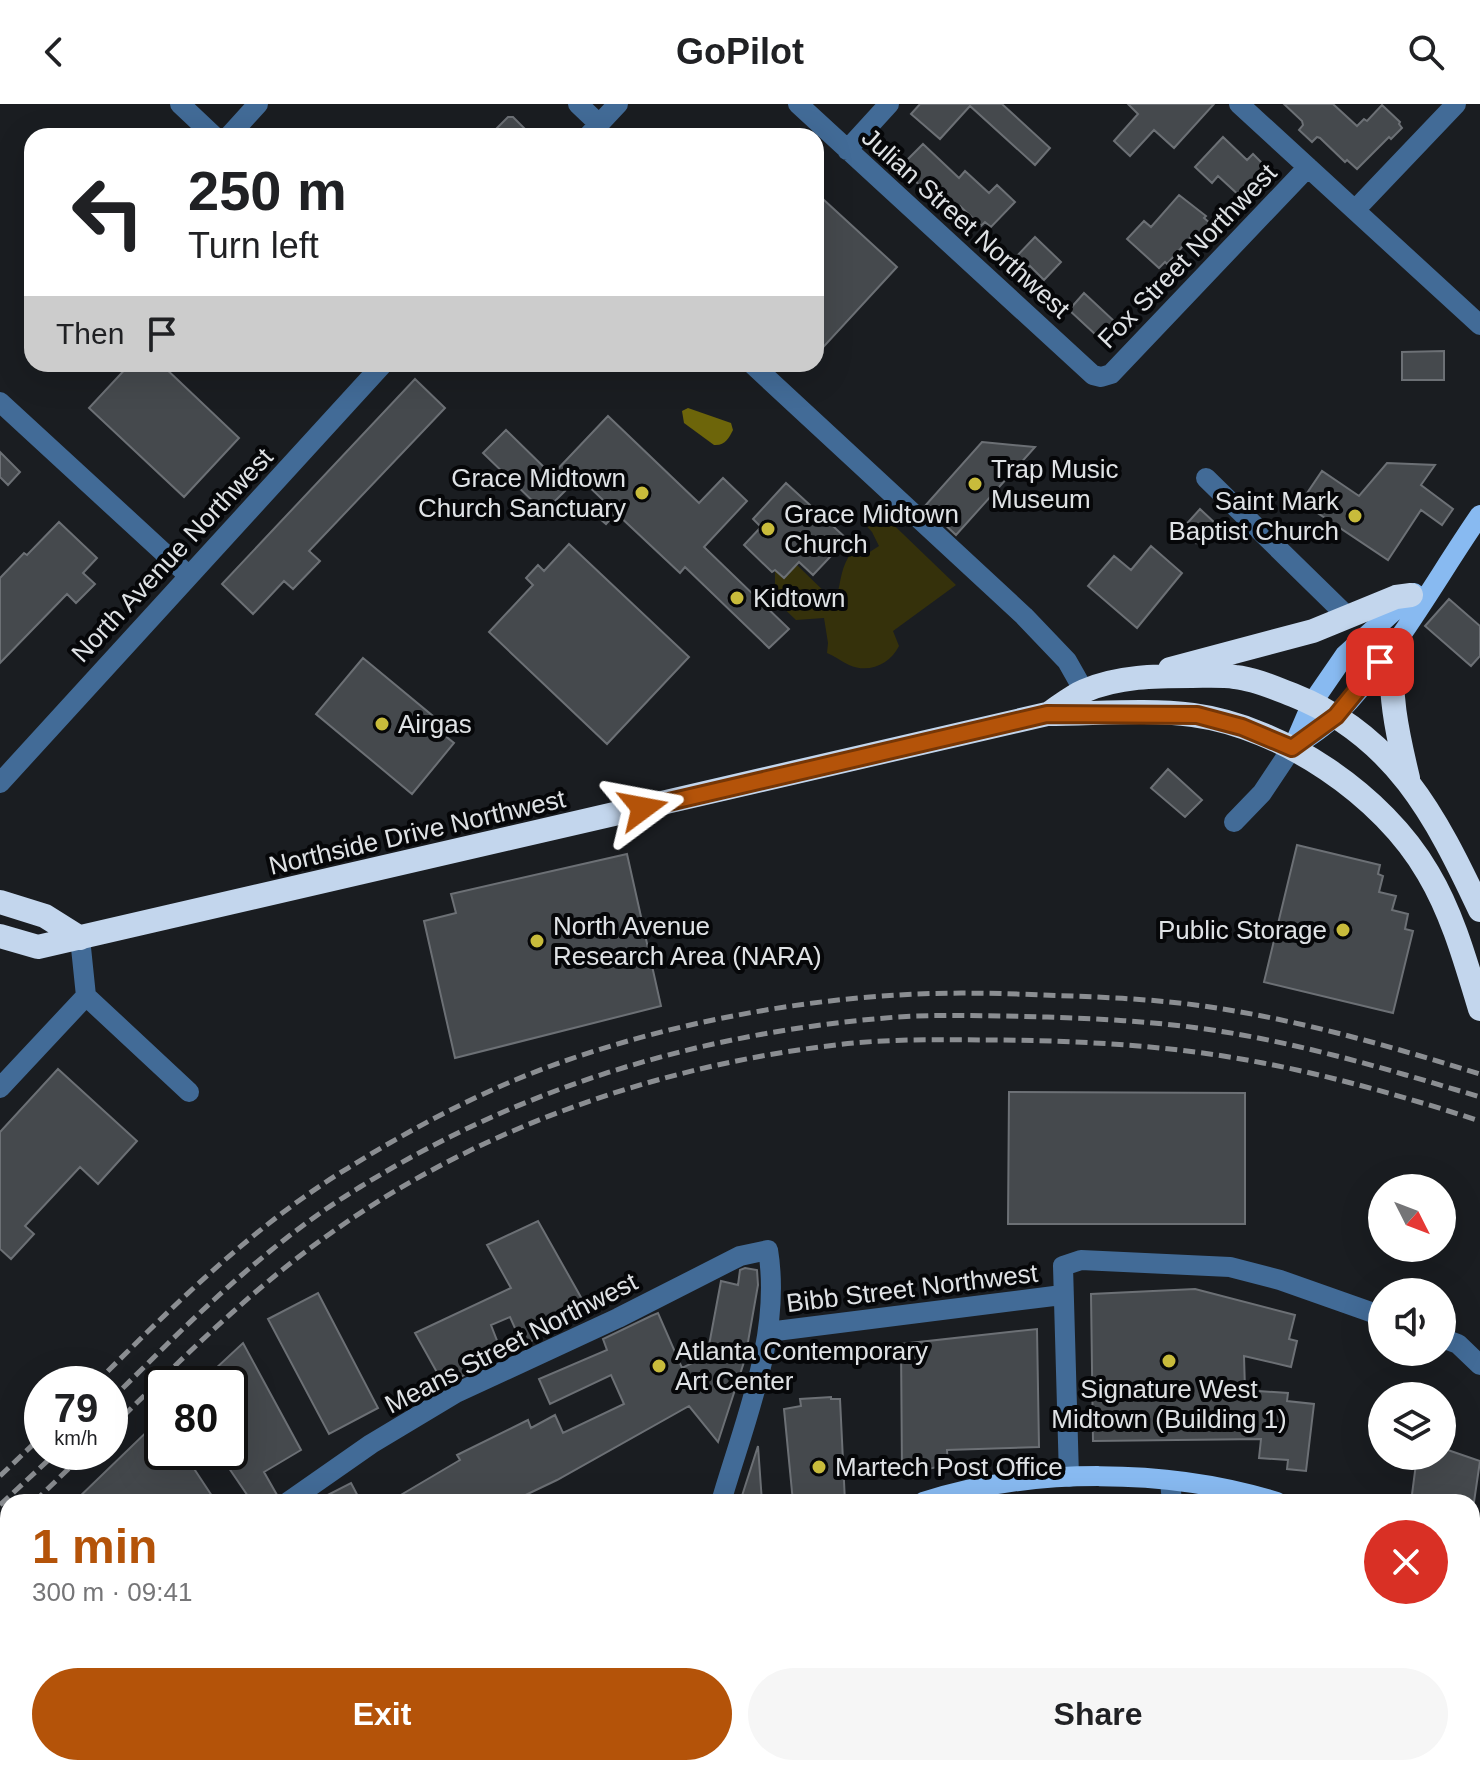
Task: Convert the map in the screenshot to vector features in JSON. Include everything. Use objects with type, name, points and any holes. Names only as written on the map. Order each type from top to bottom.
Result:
[{"type":"highway","points":[[1143,676],[1313,631],[1396,597],[1411,595]]},
{"type":"highway","points":[[1393,644],[1394,714],[1408,780]]},
{"type":"highway","name":"Northside Drive Northwest","points":[[1047,714],[1084,691],[1143,676],[1236,677],[1312,703],[1376,745],[1408,780],[1447,844],[1480,910]]},
{"type":"highway","name":"Northside Drive Northwest","points":[[0,936],[38,947],[1047,714],[1197,715],[1242,727],[1292,748],[1325,768],[1368,802],[1409,845],[1440,897],[1456,934],[1480,1009]]},
{"type":"highway","points":[[0,902],[45,916],[80,938]]},
{"type":"main road","points":[[1292,748],[1336,716],[1393,644],[1480,515]]},
{"type":"main road","points":[[1292,748],[1312,703],[1345,655],[1445,566]]},
{"type":"main road","points":[[957,1494],[996,1485],[1069,1477],[1170,1481],[1246,1494]]},
{"type":"street","points":[[180,104],[206,128]]},
{"type":"street","points":[[236,128],[258,104]]},
{"type":"street","points":[[578,104],[592,128]]},
{"type":"street","points":[[595,128],[618,104]]},
{"type":"street","name":"Julian Street Northwest","points":[[798,104],[824,128]]},
{"type":"street","points":[[847,150],[889,104]]},
{"type":"street","points":[[1239,104],[1480,325]]},
{"type":"street","points":[[1355,210],[1456,104]]},
{"type":"street","name":"Julian Street Northwest","points":[[824,128],[1093,375],[1101,377]]},
{"type":"street","name":"Fox Street Northwest","points":[[1101,377],[1111,374],[1308,167]]},
{"type":"street","name":"North Avenue Northwest","points":[[0,783],[376,372]]},
{"type":"street","points":[[761,372],[1024,616],[1067,661],[1084,691]]},
{"type":"street","points":[[0,402],[188,575]]},
{"type":"street","points":[[1206,478],[1349,618]]},
{"type":"street","points":[[1234,822],[1262,793],[1292,748]]},
{"type":"street","points":[[80,938],[86,996],[189,1092]]},
{"type":"street","points":[[0,1088],[86,996]]},
{"type":"street","name":"Means Street Northwest","points":[[300,1494],[392,1431],[456,1393],[618,1318],[740,1256],[768,1250],[772,1275],[768,1332]]},
{"type":"street","points":[[1069,1477],[1063,1266],[1081,1260],[1230,1267],[1280,1280],[1368,1311]]},
{"type":"street","name":"Bibb Street Northwest","points":[[768,1332],[1062,1295]]},
{"type":"street","points":[[723,1494],[768,1332]]},
{"type":"street","points":[[1456,1343],[1480,1365]]},
{"type":"street","points":[[1170,1481],[1171,1494]]},
{"type":"shaded area","points":[[688,408],[731,423],[733,430],[728,439],[714,445],[684,423],[682,411]]},
{"type":"shaded area","points":[[876,508],[956,585],[893,631],[899,646],[890,658],[878,666],[857,668],[827,653],[824,618],[796,620],[775,600],[775,570],[785,578],[797,565],[835,602],[851,553],[862,557],[879,546],[863,522]]},
{"type":"building","points":[[920,104],[1002,104],[1050,148],[1035,165],[970,106],[940,139],[911,114]]},
{"type":"building","points":[[1128,104],[1214,104],[1174,148],[1154,130],[1130,156],[1114,141],[1138,114]]},
{"type":"building","points":[[1284,104],[1333,104],[1357,126],[1364,119],[1367,121],[1382,105],[1400,122],[1402,128],[1357,169],[1320,138],[1312,142],[1299,130],[1302,121]]},
{"type":"building","points":[[508,117],[513,117],[524,128],[497,128]]},
{"type":"building","points":[[1223,137],[1247,160],[1253,154],[1264,165],[1261,169],[1266,175],[1243,199],[1218,176],[1212,183],[1195,167]]},
{"type":"building","points":[[923,144],[959,178],[965,171],[989,193],[997,185],[1015,202],[991,227],[985,222],[981,226],[960,206],[957,210],[931,185],[926,191],[914,180],[918,176],[904,163]]},
{"type":"building","points":[[1179,195],[1217,229],[1202,246],[1191,237],[1167,264],[1165,262],[1159,268],[1127,239],[1144,221],[1151,227]]},
{"type":"building","points":[[824,200],[897,267],[824,346]]},
{"type":"building","points":[[1035,237],[1061,262],[1044,280],[1030,266],[1025,270],[1014,259]]},
{"type":"building","points":[[1084,293],[1114,321],[1103,333],[1100,330],[1096,335],[1069,310]]},
{"type":"building","points":[[1444,351],[1444,380],[1402,380],[1402,352]]},
{"type":"building","points":[[123,372],[169,372],[239,438],[184,497],[89,408]]},
{"type":"building","points":[[415,379],[445,408],[309,551],[320,561],[293,589],[284,581],[253,614],[222,584]]},
{"type":"building","name":"Grace Midtown Church Sanctuary","points":[[608,416],[699,503],[723,478],[747,501],[704,547],[789,629],[769,648],[685,567],[680,573],[616,513],[606,524],[593,513],[604,501],[579,477],[544,512],[483,453],[506,430],[552,475]]},
{"type":"building","points":[[982,442],[1035,447],[956,535],[925,506]]},
{"type":"building","points":[[0,452],[20,472],[8,485],[0,477]]},
{"type":"building","points":[[1387,463],[1435,465],[1421,485],[1453,509],[1442,525],[1421,510],[1388,560],[1301,502],[1322,471],[1359,496]]},
{"type":"building","points":[[786,483],[847,539],[813,575],[799,562],[784,578],[775,570],[772,572],[744,545],[761,527],[753,519]]},
{"type":"building","points":[[1200,509],[1215,523],[1196,543],[1182,529]]},
{"type":"building","points":[[59,522],[97,558],[83,573],[95,584],[76,603],[67,594],[0,663],[0,578]]},
{"type":"building","points":[[569,544],[689,657],[607,744],[489,632],[533,585],[526,578],[538,565],[544,571]]},
{"type":"building","points":[[1151,546],[1182,573],[1137,628],[1088,586],[1114,556],[1131,570]]},
{"type":"building","points":[[1449,599],[1480,626],[1480,656],[1471,666],[1425,626]]},
{"type":"building","name":"Airgas","points":[[363,658],[439,721],[434,727],[454,743],[412,794],[316,714]]},
{"type":"building","points":[[1168,769],[1202,800],[1185,817],[1151,788]]},
{"type":"building","name":"Public Storage","points":[[1297,845],[1380,865],[1378,874],[1383,876],[1379,892],[1396,896],[1392,910],[1408,914],[1405,929],[1413,931],[1393,1013],[1264,982]]},
{"type":"building","name":"North Avenue Research Area (NARA)","points":[[627,854],[661,1006],[455,1058],[424,921],[456,913],[451,894]]},
{"type":"building","points":[[58,1069],[137,1141],[98,1184],[80,1167],[25,1226],[34,1234],[11,1259],[0,1249],[0,1132]]},
{"type":"building","points":[[1009,1092],[1245,1093],[1245,1224],[1008,1224]]},
{"type":"building","points":[[538,1221],[587,1308],[523,1346],[510,1317],[491,1325],[503,1356],[444,1385],[415,1333],[511,1288],[487,1245]]},
{"type":"building","points":[[740,1270],[757,1270],[758,1285],[745,1359],[718,1442],[689,1406],[528,1494],[403,1494],[460,1460],[457,1455],[528,1420],[531,1428],[555,1415],[563,1433],[624,1404],[611,1375],[550,1404],[539,1379],[607,1350],[603,1339],[651,1316],[658,1313],[682,1368],[707,1356],[721,1281],[738,1285]]},
{"type":"building","name":"Signature West Midtown (Building 1)","points":[[1195,1289],[1295,1315],[1289,1339],[1297,1341],[1291,1367],[1244,1356],[1245,1390],[1288,1393],[1287,1401],[1314,1404],[1306,1471],[1287,1469],[1288,1460],[1259,1458],[1261,1439],[1093,1441],[1091,1294]]},
{"type":"building","points":[[318,1293],[378,1408],[329,1434],[268,1319]]},
{"type":"building","points":[[1037,1329],[1039,1447],[947,1450],[948,1465],[902,1474],[901,1344]]},
{"type":"building","points":[[243,1343],[301,1450],[264,1472],[276,1494],[247,1494],[230,1470],[248,1470],[248,1366],[218,1366]]},
{"type":"building","points":[[800,1399],[840,1399],[845,1494],[792,1494],[784,1409],[801,1406]]},
{"type":"building","points":[[144,1434],[144,1470],[195,1470],[211,1494],[82,1494],[107,1470],[128,1470],[128,1450]]},
{"type":"building","points":[[758,1446],[761,1494],[743,1494]]},
{"type":"building","points":[[1456,1453],[1480,1461],[1475,1494],[1412,1494],[1415,1470],[1456,1470]]},
{"type":"building","points":[[351,1483],[357,1494],[330,1494]]},
{"type":"railway","points":[[113,1366],[215,1268],[279,1215],[409,1132],[515,1080],[559,1063],[606,1047],[703,1022],[802,1004],[934,993],[1133,999],[1201,1006],[1288,1021],[1480,1074]]},
{"type":"railway","points":[[128,1383],[198,1314],[260,1259],[325,1209],[360,1187],[423,1151],[552,1092],[686,1050],[825,1024],[897,1017],[1112,1020],[1198,1028],[1252,1037],[1383,1068],[1480,1097]]},
{"type":"railway","points":[[128,1411],[221,1322],[279,1272],[396,1190],[454,1158],[577,1106],[641,1085],[771,1054],[877,1041],[919,1040],[1067,1042],[1198,1052],[1290,1069],[1372,1089],[1480,1121]]},
{"type":"railway","points":[[0,1476],[24,1453]]},
{"type":"railway","points":[[12,1494],[38,1470]]},
{"type":"railway","points":[[42,1494],[67,1470]]},
{"type":"place","name":"Trap Music Museum","points":[[975,484]]},
{"type":"place","name":"Grace Midtown Church Sanctuary","points":[[642,493]]},
{"type":"place","name":"Saint Mark Baptist Church","points":[[1355,516]]},
{"type":"place","name":"Grace Midtown Church","points":[[768,529]]},
{"type":"place","name":"Kidtown","points":[[737,598]]},
{"type":"place","name":"Airgas","points":[[382,724]]},
{"type":"place","name":"Public Storage","points":[[1343,930]]},
{"type":"place","name":"North Avenue Research Area (NARA)","points":[[537,941]]},
{"type":"place","name":"Signature West Midtown (Building 1)","points":[[1169,1361]]},
{"type":"place","name":"Atlanta Contemporary Art Center","points":[[659,1366]]},
{"type":"place","name":"Martech Post Office","points":[[819,1467]]},
{"type":"route","points":[[643,808],[1047,714],[1197,715],[1242,727],[1292,748],[1336,716],[1380,662]]}]
